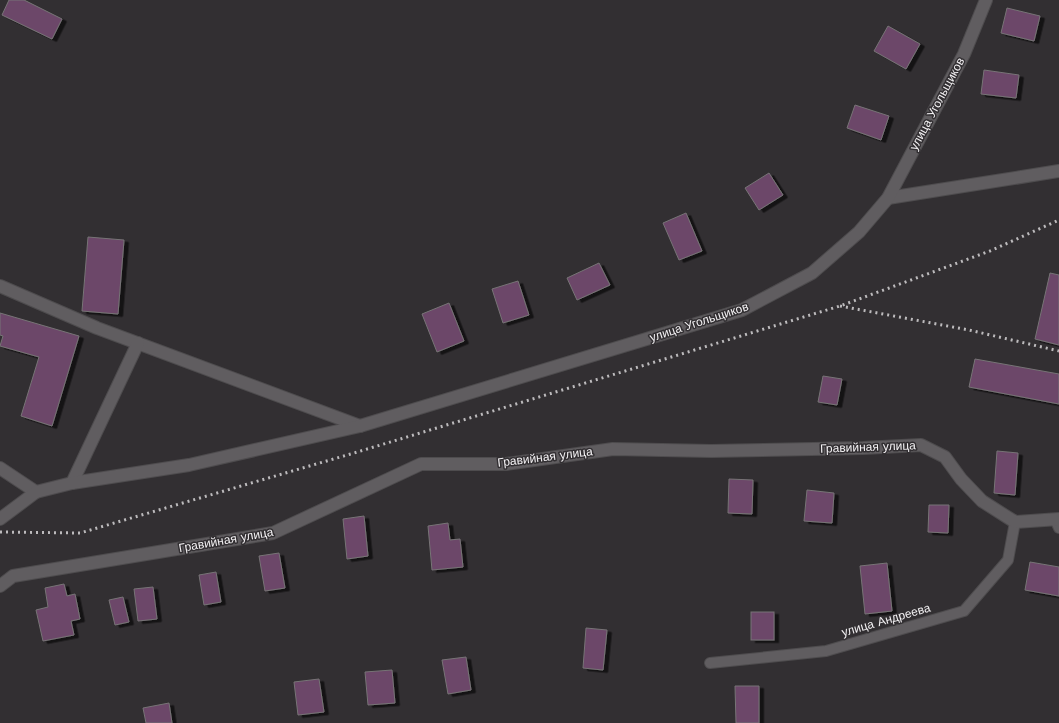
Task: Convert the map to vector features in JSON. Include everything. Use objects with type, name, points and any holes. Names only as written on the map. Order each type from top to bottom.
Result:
[{"type":"street","name":"улица Угольщиков","points":[[36,492],[72,483],[189,465],[360,426],[742,310],[812,273],[859,232],[888,198],[964,54],[986,0]]},
{"type":"street","points":[[888,198],[1059,171]]},
{"type":"street","points":[[0,286],[138,344],[360,426]]},
{"type":"street","points":[[72,483],[138,344]]},
{"type":"street","name":"Гравийная улица","points":[[0,586],[13,576],[273,533],[421,464],[506,464],[613,449],[710,452],[921,445],[945,457],[961,479],[982,501],[1015,522]]},
{"type":"street","points":[[0,468],[36,492],[0,519]]},
{"type":"street","points":[[1015,522],[1058,522]]},
{"type":"lane","name":"улица Андреева","points":[[710,663],[826,651],[964,611],[1008,560],[1015,522]]},
{"type":"building","points":[[9,0],[24,0],[62,19],[52,39],[2,15]]},
{"type":"building","points":[[1007,8],[1040,16],[1034,41],[1001,33]]},
{"type":"building","points":[[888,26],[920,44],[906,69],[874,51]]},
{"type":"building","points":[[984,70],[1019,75],[1016,98],[981,94]]},
{"type":"building","points":[[855,105],[889,116],[881,140],[847,128]]},
{"type":"building","points":[[769,173],[783,195],[759,210],[745,188]]},
{"type":"building","points":[[686,213],[702,251],[679,260],[663,223]]},
{"type":"building","points":[[88,237],[124,240],[118,314],[82,311]]},
{"type":"building","points":[[599,263],[610,285],[577,300],[567,278]]},
{"type":"building","points":[[1050,273],[1059,275],[1059,345],[1035,339]]},
{"type":"building","points":[[518,281],[529,315],[503,323],[492,289]]},
{"type":"building","points":[[449,303],[464,341],[437,352],[422,314]]},
{"type":"building","points":[[0,313],[79,336],[52,426],[21,416],[39,357],[0,346],[3,336],[0,335]]},
{"type":"building","points":[[975,359],[1059,374],[1059,404],[969,387]]},
{"type":"building","points":[[823,376],[842,379],[837,405],[818,402]]},
{"type":"building","points":[[997,451],[1018,453],[1015,495],[994,493]]},
{"type":"building","points":[[729,479],[753,480],[752,514],[728,513]]},
{"type":"building","points":[[807,490],[834,493],[832,523],[804,521]]},
{"type":"building","points":[[929,505],[949,505],[948,533],[928,532]]},
{"type":"building","points":[[364,516],[368,556],[347,559],[343,519]]},
{"type":"building","points":[[448,523],[450,540],[460,539],[463,567],[432,570],[428,526]]},
{"type":"building","points":[[279,553],[285,588],[265,591],[259,556]]},
{"type":"building","points":[[1030,562],[1059,567],[1059,596],[1025,590]]},
{"type":"building","points":[[887,563],[892,611],[865,614],[860,566]]},
{"type":"building","points":[[216,572],[221,602],[204,605],[199,575]]},
{"type":"building","points":[[64,584],[67,596],[75,594],[80,619],[71,621],[74,635],[43,641],[36,610],[48,607],[45,588]]},
{"type":"building","points":[[153,587],[157,619],[138,621],[134,589]]},
{"type":"building","points":[[123,597],[129,622],[115,625],[109,600]]},
{"type":"building","points":[[751,612],[774,612],[774,640],[751,640]]},
{"type":"building","points":[[586,628],[607,630],[603,670],[583,668]]},
{"type":"building","points":[[466,657],[471,690],[448,694],[442,660]]},
{"type":"building","points":[[392,670],[395,703],[368,705],[365,672]]},
{"type":"building","points":[[319,679],[324,712],[298,715],[294,682]]},
{"type":"building","points":[[735,686],[759,686],[759,723],[736,723]]},
{"type":"building","points":[[169,703],[172,723],[146,723],[143,708]]},
{"type":"railway","points":[[0,532],[80,533],[354,453],[840,306],[990,251],[1059,220]]},
{"type":"railway","points":[[840,306],[969,330],[1059,351]]}]
